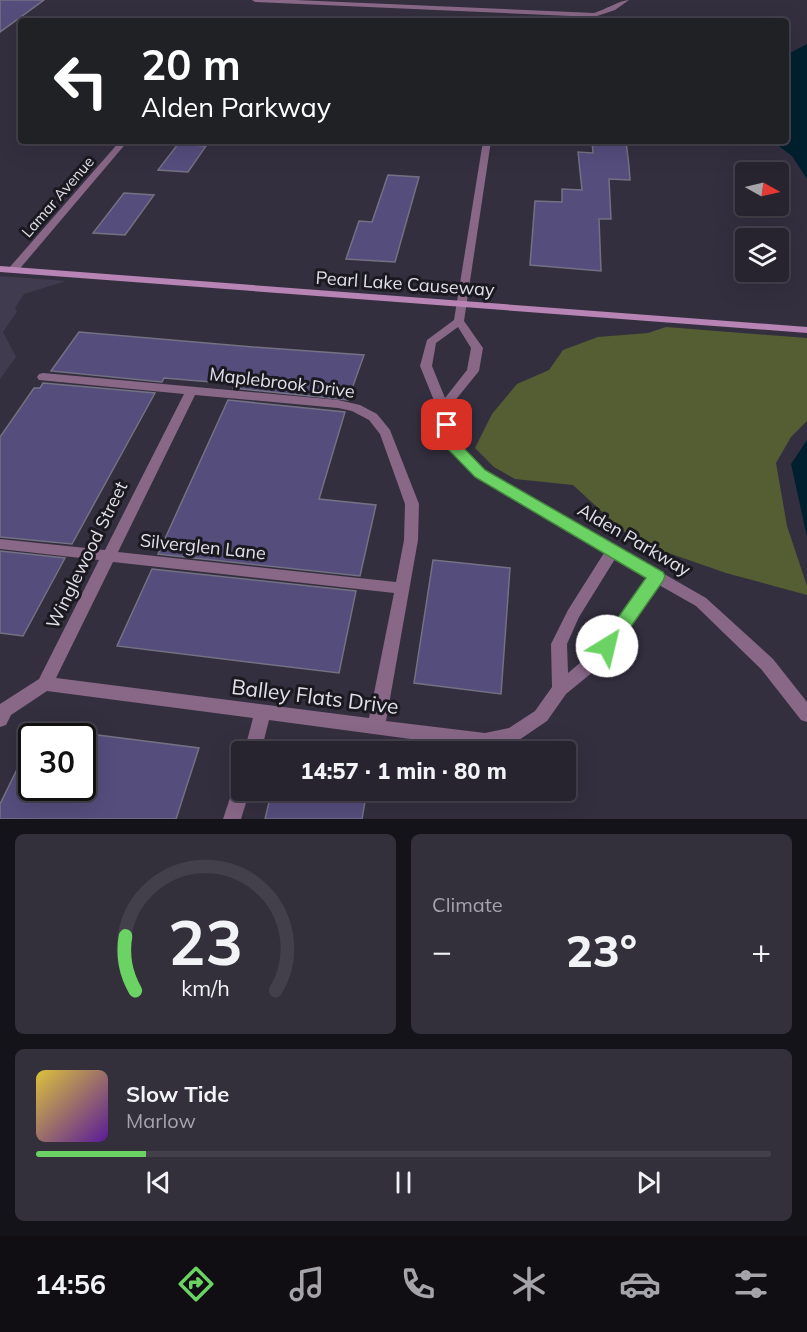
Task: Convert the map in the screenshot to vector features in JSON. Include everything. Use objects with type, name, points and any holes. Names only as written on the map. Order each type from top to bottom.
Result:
[{"type":"street","points":[[255,0],[594,15],[613,9],[626,0]]},
{"type":"street","name":"Lamar Avenue","points":[[13,270],[121,144]]},
{"type":"street","points":[[444,408],[473,370],[477,348],[459,321],[487,144]]},
{"type":"street","name":"Pearl Lake Causeway","points":[[0,269],[807,330]]},
{"type":"street","name":"Alden Parkway","points":[[459,321],[431,342],[426,366],[444,408],[450,442],[480,474],[702,602],[767,664],[807,715]]},
{"type":"street","name":"Maplebrook Drive","points":[[44,377],[338,404],[356,408],[373,417],[386,433],[412,504],[411,540],[376,727]]},
{"type":"street","name":"Winglewood Street","points":[[45,684],[191,391]]},
{"type":"street","name":"Silverglen Lane","points":[[0,544],[402,588]]},
{"type":"street","points":[[560,689],[559,644],[573,614],[614,551]]},
{"type":"street","name":"Balley Flats Drive","points":[[45,684],[485,741],[513,735],[542,716],[560,689],[599,657],[657,576]]},
{"type":"street","points":[[0,720],[5,710],[45,684]]},
{"type":"street","points":[[255,741],[263,713]]},
{"type":"street","points":[[232,819],[237,801]]},
{"type":"shaded area","points":[[0,276],[66,281],[24,294],[15,308],[17,312],[3,332],[16,357],[0,379]]},
{"type":"green space","points":[[666,327],[807,338],[807,421],[791,437],[776,463],[787,526],[807,586],[807,595],[726,573],[634,541],[573,485],[515,479],[494,467],[475,448],[492,414],[517,384],[549,370],[563,350],[598,337],[648,333]]},
{"type":"water","points":[[807,44],[807,179],[792,156],[776,144],[789,144],[789,53]]},
{"type":"water","points":[[807,440],[807,537],[791,464]]},
{"type":"building","points":[[0,0],[44,0],[18,18],[0,32]]},
{"type":"building","points":[[178,144],[206,146],[188,172],[158,170]]},
{"type":"building","points":[[592,144],[626,144],[630,180],[609,179],[611,219],[599,219],[601,271],[530,265],[535,201],[562,202],[562,189],[582,190],[578,152],[593,153]]},
{"type":"building","points":[[388,175],[419,177],[395,262],[346,259],[359,221],[372,222]]},
{"type":"building","points":[[124,193],[154,195],[125,235],[93,233]]},
{"type":"building","points":[[79,332],[364,355],[348,400],[233,388],[235,384],[164,378],[162,382],[51,371]]},
{"type":"building","points":[[43,383],[155,393],[72,544],[0,537],[0,437],[34,388],[40,388]]},
{"type":"building","points":[[228,400],[345,412],[319,499],[376,505],[360,576],[158,554]]},
{"type":"building","points":[[0,551],[65,558],[23,636],[0,633]]},
{"type":"building","points":[[433,560],[510,568],[501,694],[414,683]]},
{"type":"building","points":[[152,569],[356,591],[339,673],[117,646]]},
{"type":"building","points":[[96,735],[199,748],[176,819],[0,819],[0,804],[18,767],[18,801],[96,801]]},
{"type":"building","points":[[269,801],[365,801],[362,819],[265,819]]},
{"type":"route","points":[[447,425],[450,442],[480,474],[657,576],[607,646]]}]
